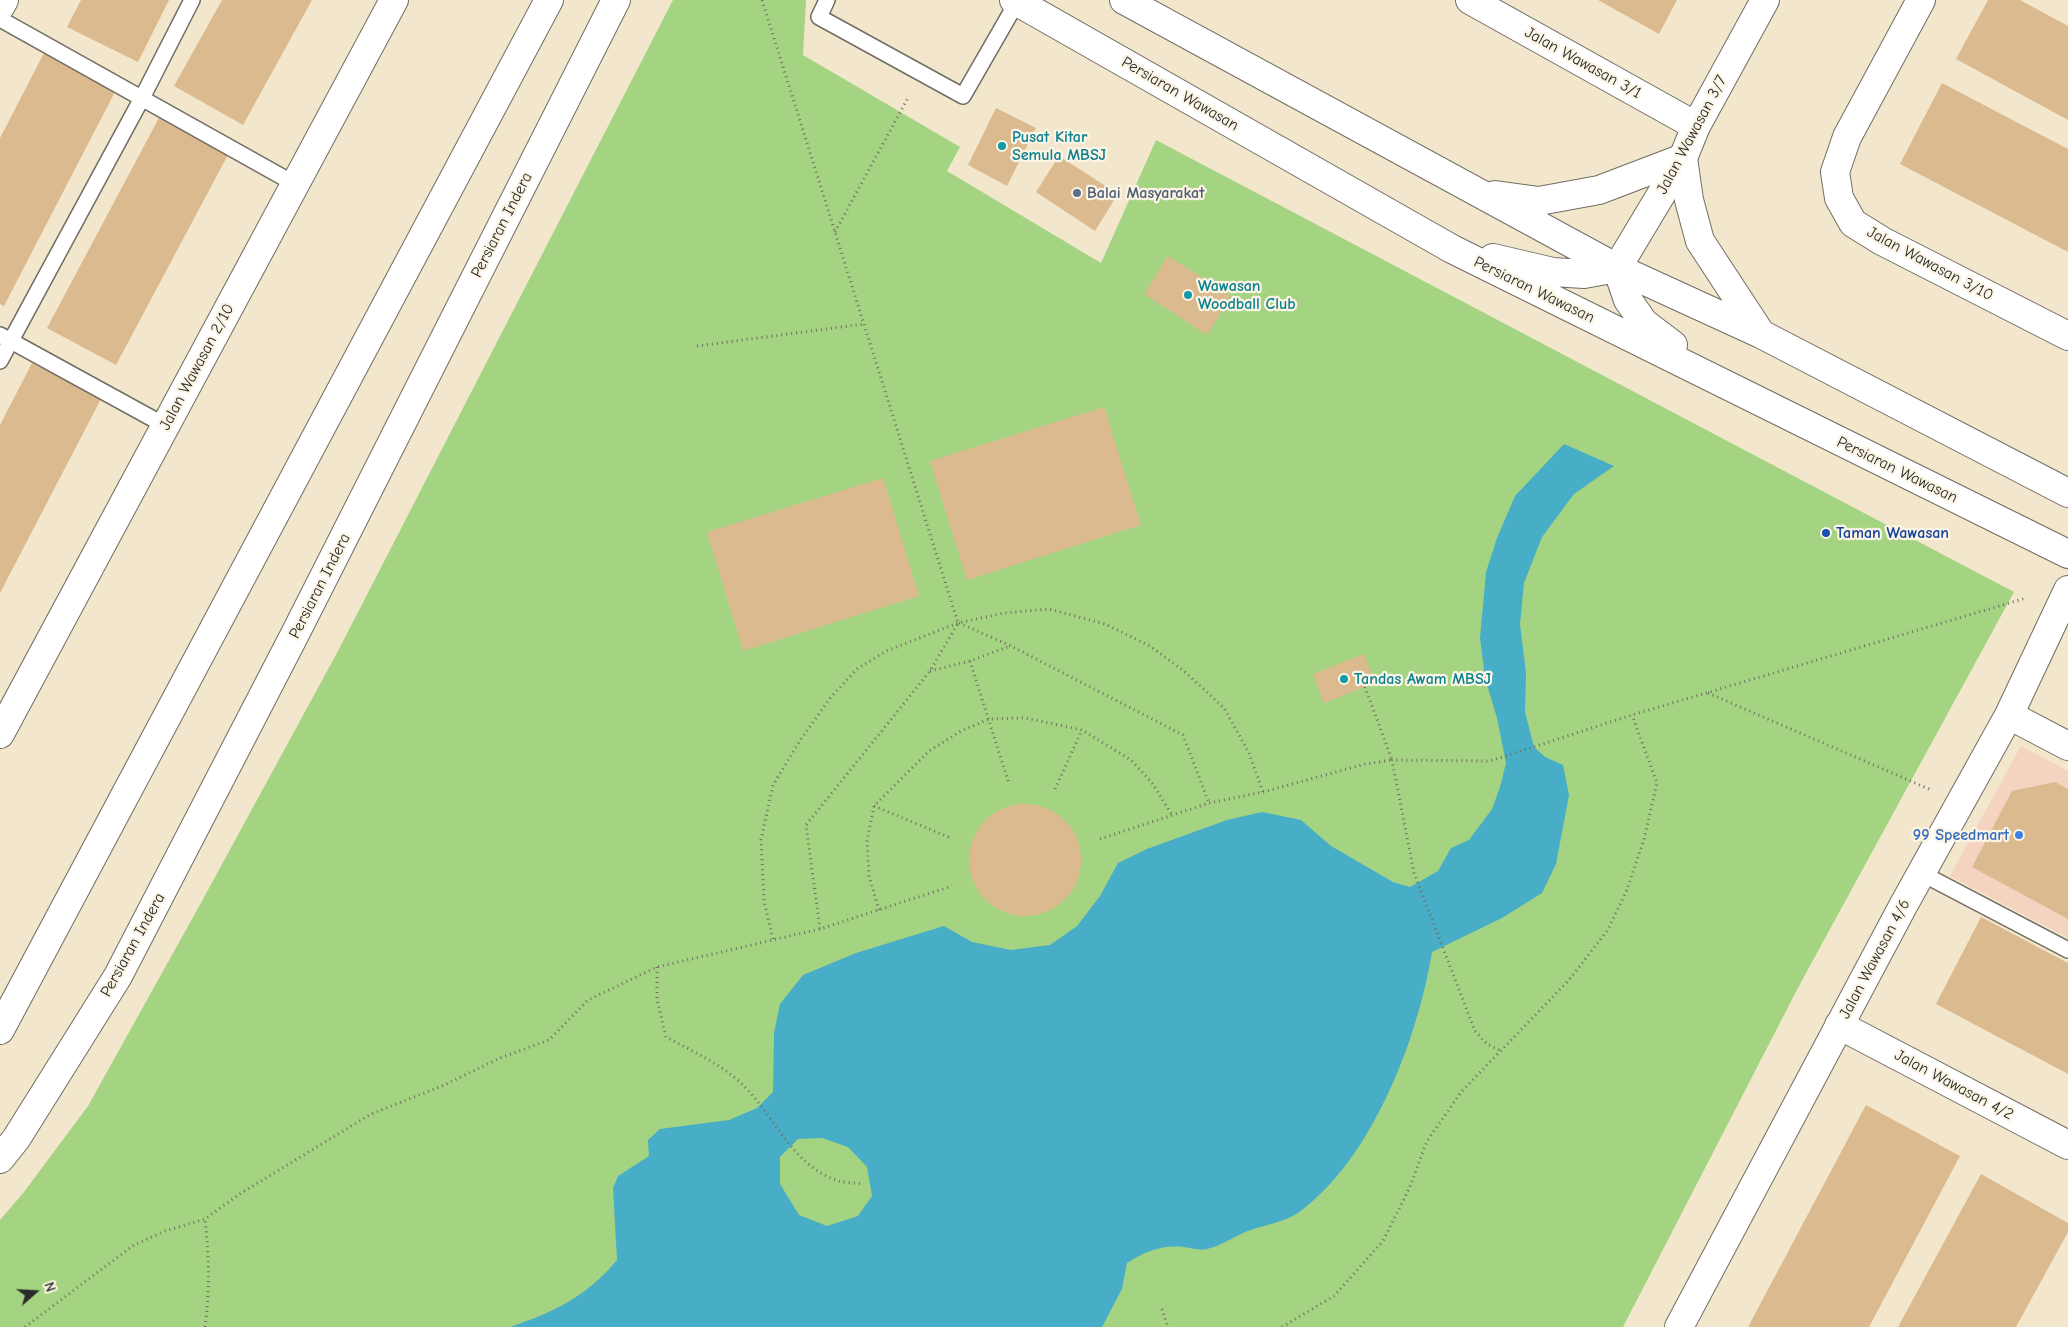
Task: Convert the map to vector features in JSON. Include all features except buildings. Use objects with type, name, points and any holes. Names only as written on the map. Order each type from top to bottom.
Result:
[{"type":"main road","points":[[0,7],[4,0]]},
{"type":"main road","name":"Jalan Wawasan 2/10","points":[[0,734],[394,0]]},
{"type":"main road","points":[[0,1030],[549,0]]},
{"type":"main road","name":"Persiaran Indera","points":[[0,1159],[16,1139],[118,976],[300,625],[616,0]]},
{"type":"main road","points":[[1124,0],[1617,268],[1760,334],[2068,493]]},
{"type":"main road","name":"Jalan Wawasan 3/1","points":[[1470,0],[1696,126]]},
{"type":"main road","name":"Jalan Wawasan 3/7","points":[[1617,268],[1683,158],[1696,126],[1765,0]]},
{"type":"main road","name":"Jalan Wawasan 3/10","points":[[1921,0],[1847,137],[1835,172],[1839,198],[1853,223],[1882,241],[2068,336]]},
{"type":"main road","name":"Persiaran Wawasan","points":[[1015,1],[1452,249],[2068,554]]},
{"type":"main road","points":[[1478,193],[1539,201],[1599,190],[1683,158],[1689,200],[1700,241],[1760,334]]},
{"type":"main road","points":[[1452,249],[1553,272],[1584,274],[1617,268]]},
{"type":"main road","points":[[1617,268],[1628,300],[1644,323],[1731,388]]},
{"type":"main road","name":"Jalan Wawasan 4/6","points":[[1679,1327],[1839,1025],[2009,715],[2068,590]]},
{"type":"main road","points":[[2009,715],[2068,746]]},
{"type":"main road","name":"Jalan Wawasan 4/2","points":[[1839,1025],[2068,1145]]},
{"type":"lane","points":[[0,360],[5,338],[142,98],[192,0]]},
{"type":"lane","points":[[827,0],[819,16],[963,96],[1015,1]]},
{"type":"lane","points":[[0,19],[295,184]]},
{"type":"lane","points":[[5,338],[166,426]]},
{"type":"lane","points":[[1921,873],[2068,950]]},
{"type":"path","points":[[762,0],[958,623],[930,672],[806,825],[820,929]]},
{"type":"path","points":[[835,232],[922,72]]},
{"type":"path","points":[[697,346],[864,324]]},
{"type":"path","points":[[1100,839],[1210,803],[1262,792],[1365,764],[1392,760],[1490,761],[1632,714],[2030,597]]},
{"type":"path","points":[[773,939],[764,901],[761,840],[773,785],[801,739],[831,697],[857,669],[886,651],[958,623],[1004,613],[1050,609],[1105,624],[1150,646],[1184,671],[1224,708],[1248,751],[1262,792]]},
{"type":"path","points":[[958,623],[1011,646],[1183,735],[1210,803]]},
{"type":"path","points":[[930,672],[970,661],[1011,646]]},
{"type":"path","points":[[970,661],[1009,784]]},
{"type":"path","points":[[1365,687],[1392,760],[1414,873],[1475,1031],[1487,1044],[1499,1050]]},
{"type":"path","points":[[1708,693],[1960,802]]},
{"type":"path","points":[[1282,1327],[1334,1296],[1383,1241],[1409,1189],[1428,1140],[1462,1091],[1499,1050],[1569,980],[1607,930],[1627,890],[1644,839],[1657,783],[1632,714]]},
{"type":"path","points":[[879,910],[869,876],[867,840],[874,806],[928,751],[960,731],[989,719],[1025,718],[1082,730],[1131,760],[1153,784],[1172,815]]},
{"type":"path","points":[[1054,789],[1082,730]]},
{"type":"path","points":[[874,806],[951,838]]},
{"type":"path","points":[[25,1327],[134,1245],[165,1231],[205,1219],[238,1196],[371,1114],[442,1086],[500,1058],[549,1040],[588,1000],[657,967],[820,929],[952,886]]},
{"type":"path","points":[[657,967],[656,999],[666,1037],[718,1065],[741,1083],[796,1151],[812,1167],[839,1181],[862,1184]]},
{"type":"path","points":[[205,1219],[209,1257],[209,1298],[205,1327]]},
{"type":"path","points":[[1162,1309],[1168,1327]]},
{"type":"shaded area","points":[[2021,746],[2068,771],[2068,938],[1950,876]]},
{"type":"green space","points":[[673,0],[806,0],[803,55],[960,147],[947,171],[1101,263],[1156,140],[2014,592],[1800,984],[1623,1327],[0,1327],[0,1220],[24,1192],[88,1106],[202,901],[338,651]]},
{"type":"water","points":[[1564,444],[1614,466],[1574,494],[1542,537],[1524,583],[1520,624],[1526,673],[1525,712],[1534,747],[1545,757],[1563,765],[1569,795],[1556,864],[1542,893],[1502,918],[1432,952],[1416,1022],[1388,1095],[1369,1130],[1348,1162],[1324,1190],[1298,1213],[1281,1221],[1248,1231],[1212,1248],[1201,1250],[1168,1247],[1148,1252],[1127,1263],[1122,1289],[1102,1327],[510,1327],[555,1309],[581,1294],[617,1260],[613,1188],[618,1176],[649,1156],[648,1140],[660,1129],[729,1120],[757,1108],[773,1092],[774,1033],[780,1004],[803,975],[856,953],[944,926],[972,942],[1011,950],[1050,945],[1077,926],[1100,896],[1118,863],[1147,849],[1227,820],[1262,812],[1301,820],[1331,846],[1393,882],[1410,887],[1438,871],[1451,848],[1469,840],[1492,809],[1506,763],[1497,718],[1485,678],[1480,638],[1486,572],[1497,538],[1515,496]],"holes":[[[822,1138],[848,1147],[867,1167],[872,1196],[858,1216],[827,1226],[799,1215],[780,1184],[780,1157],[798,1139]]]},
{"type":"place","name":"Pusat Kitar Semula MBSJ","points":[[1002,146]]},
{"type":"place","name":"Balai Masyarakat","points":[[1077,193]]},
{"type":"place","name":"Wawasan Woodball Club","points":[[1188,295]]},
{"type":"place","name":"Taman Wawasan","points":[[1826,533]]},
{"type":"place","name":"Tandas Awam MBSJ","points":[[1344,679]]},
{"type":"place","name":"99 Speedmart","points":[[2019,835]]}]
